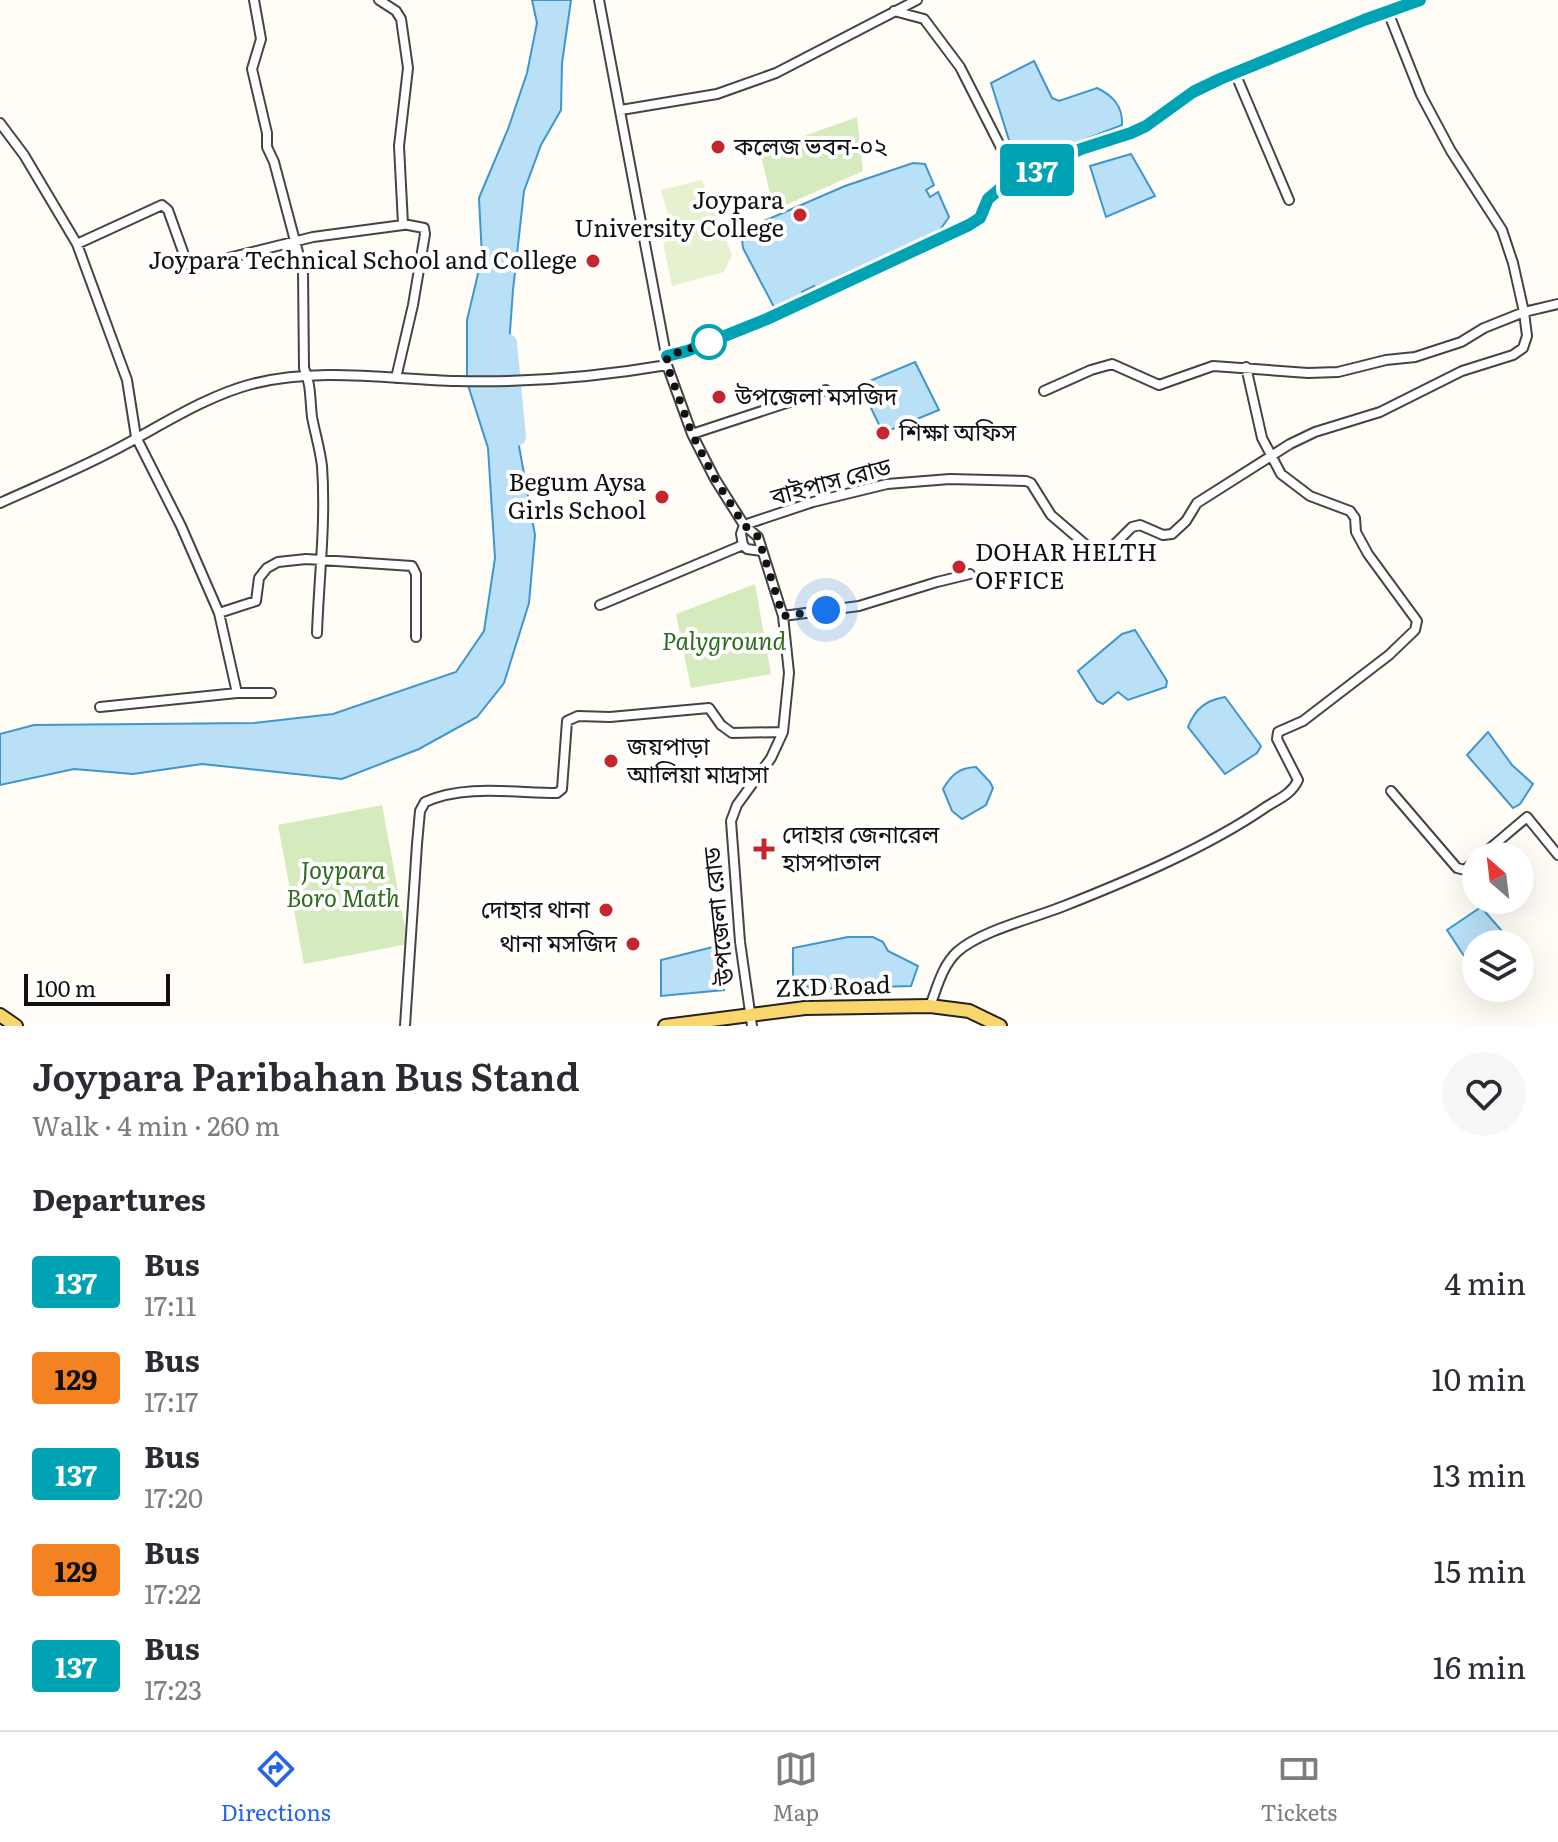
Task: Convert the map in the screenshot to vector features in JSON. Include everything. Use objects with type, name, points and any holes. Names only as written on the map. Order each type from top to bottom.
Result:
[{"type":"main road","name":"ZKD Road","points":[[665,1026],[751,1020],[805,1008],[930,1006],[969,1011],[1000,1026]]},
{"type":"main road","points":[[0,1015],[16,1026]]},
{"type":"street","points":[[254,0],[261,39],[252,69],[267,133],[267,147],[274,162],[303,271],[304,368],[308,376],[321,462],[323,560],[317,633]]},
{"type":"street","points":[[379,0],[396,11],[401,19],[408,68],[399,146],[403,225]]},
{"type":"street","name":"উপজেলা রোড","points":[[599,0],[667,360],[692,434],[744,525],[754,532],[783,616],[789,673],[783,732],[771,758],[737,805],[731,821],[740,942],[751,1020]]},
{"type":"street","points":[[621,110],[717,94],[776,73],[917,0]]},
{"type":"street","points":[[0,503],[196,407],[250,384],[333,374],[454,381],[539,381],[588,377],[667,360],[767,319],[969,225],[980,218],[995,191],[1081,149],[1146,126],[1193,92],[1407,2],[1420,0]]},
{"type":"street","points":[[894,11],[924,19],[960,67],[1017,179]]},
{"type":"street","points":[[1271,458],[1315,432],[1380,412],[1462,371],[1513,355],[1523,348],[1527,336],[1513,263],[1502,230],[1451,151],[1421,95],[1388,12]]},
{"type":"street","points":[[1235,73],[1289,200]]},
{"type":"street","points":[[0,123],[24,155],[77,244],[127,380],[136,437],[181,526],[219,613],[237,693]]},
{"type":"street","points":[[77,244],[162,205],[168,210],[187,263],[192,267],[313,237],[403,225],[424,228],[419,278],[396,378]]},
{"type":"street","points":[[1044,391],[1105,364],[1121,366],[1159,385],[1213,366],[1323,373],[1415,357],[1461,342],[1484,328],[1524,312],[1558,304]]},
{"type":"street","points":[[930,1006],[942,973],[962,949],[996,931],[1065,906],[1217,838],[1283,797],[1298,780],[1276,734],[1326,705],[1389,655],[1416,628],[1417,621],[1410,609],[1368,554],[1356,532],[1355,518],[1350,511],[1310,496],[1281,474],[1262,438],[1246,367]]},
{"type":"street","points":[[692,434],[826,390]]},
{"type":"street","name":"বাইপাস রোড","points":[[744,525],[813,502],[887,484],[950,479],[1026,481],[1036,489],[1051,515],[1093,551],[1101,554],[1132,527],[1140,525],[1163,535],[1172,534],[1186,521],[1197,503],[1271,458]]},
{"type":"street","points":[[744,525],[740,541],[747,549],[762,551]]},
{"type":"street","points":[[600,605],[743,545]]},
{"type":"street","points":[[219,613],[256,601],[259,578],[267,568],[278,562],[323,560],[412,566],[416,574],[416,637]]},
{"type":"street","points":[[783,616],[859,606],[970,574]]},
{"type":"street","points":[[100,707],[237,693],[271,693]]},
{"type":"street","points":[[405,1026],[420,811],[425,802],[459,793],[557,793],[562,789],[567,721],[570,718],[709,708],[721,725],[732,733],[783,732]]},
{"type":"street","points":[[1391,791],[1457,868],[1462,869]]},
{"type":"street","points":[[1498,842],[1527,817],[1558,855]]},
{"type":"green space","points":[[857,117],[863,171],[774,210],[760,152]]},
{"type":"green space","points":[[702,180],[732,255],[724,272],[672,286],[663,244],[674,235],[661,190]]},
{"type":"green space","name":"Palyground","points":[[755,584],[771,674],[691,688],[676,614]]},
{"type":"green space","name":"Joypara Boro Math","points":[[382,805],[408,944],[304,964],[278,825]]},
{"type":"water","points":[[532,0],[571,0],[562,63],[561,110],[541,145],[524,191],[513,290],[508,358],[514,418],[535,535],[529,603],[504,683],[477,717],[419,749],[342,779],[202,764],[133,774],[74,769],[0,785],[0,734],[34,725],[254,723],[333,714],[456,672],[484,631],[495,558],[488,448],[467,382],[467,320],[482,257],[479,198],[527,73],[537,23]]},
{"type":"water","points":[[1034,61],[1052,98],[1059,101],[1097,88],[1116,103],[1122,125],[1022,164],[1009,140],[991,83]]},
{"type":"water","points":[[1131,154],[1155,196],[1106,217],[1090,166]]},
{"type":"water","points":[[913,163],[925,164],[934,185],[926,190],[930,197],[938,192],[949,217],[940,230],[818,291],[814,286],[802,292],[804,297],[775,309],[743,248],[741,231],[845,186]]},
{"type":"water","points":[[915,362],[939,410],[883,433],[860,385]]},
{"type":"water","points":[[1135,630],[1167,681],[1166,687],[1128,700],[1118,692],[1103,704],[1097,701],[1078,671],[1122,634]]},
{"type":"water","points":[[1225,697],[1261,746],[1257,753],[1225,774],[1188,727],[1202,706]]},
{"type":"water","points":[[1488,732],[1512,765],[1533,784],[1520,804],[1513,808],[1467,755]]},
{"type":"water","points":[[976,767],[993,788],[986,805],[962,819],[952,811],[943,789],[956,773]]},
{"type":"water","points":[[1471,914],[1487,914],[1501,930],[1462,930],[1462,953],[1447,930]]},
{"type":"water","points":[[848,937],[873,937],[883,942],[888,951],[918,966],[911,986],[811,989],[793,976],[793,948]]},
{"type":"water","points":[[717,946],[724,990],[661,996],[661,960]]},
{"type":"waterway","points":[[508,343],[517,437]]},
{"type":"bus line","name":"137","points":[[667,356],[767,319],[969,225],[980,218],[988,199],[1003,186],[1081,149],[1146,126],[1193,92],[1220,79],[1420,0]]},
{"type":"place","name":"কলেজ ভবন-০২","points":[[718,147]]},
{"type":"place","name":"Joypara University College","points":[[800,215]]},
{"type":"place","name":"Joypara Technical School and College","points":[[593,261]]},
{"type":"place","name":"উপজেলা মসজিদ","points":[[719,397]]},
{"type":"place","name":"শিক্ষা অফিস","points":[[883,433]]},
{"type":"place","name":"Begum Aysa Girls School","points":[[662,497]]},
{"type":"place","name":"DOHAR HELTH OFFICE","points":[[959,567]]},
{"type":"place","name":"জয়পাড়া আলিয়া মাদ্রাসা","points":[[611,761]]},
{"type":"place","name":"দোহার জেনারেল হাসপাতাল","points":[[764,849]]},
{"type":"place","name":"দোহার থানা","points":[[606,910]]},
{"type":"place","name":"থানা মসজিদ","points":[[633,944]]},
{"type":"route","points":[[709,342],[714,341],[667,356],[667,365],[692,434],[729,502],[744,525],[758,537],[783,616],[826,610]]}]
